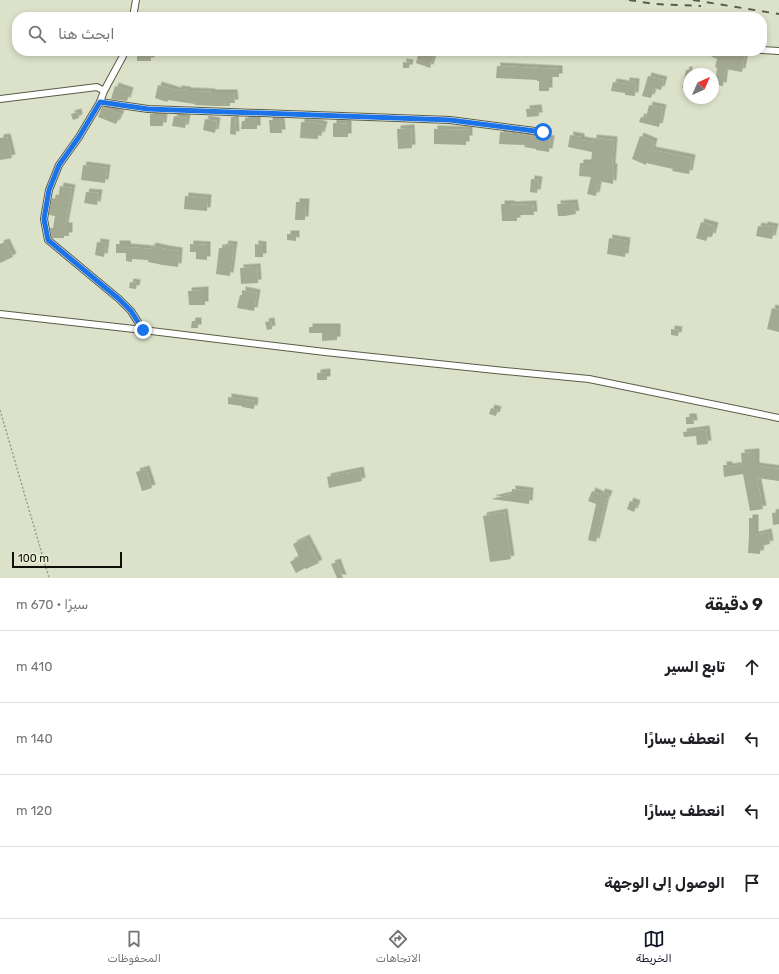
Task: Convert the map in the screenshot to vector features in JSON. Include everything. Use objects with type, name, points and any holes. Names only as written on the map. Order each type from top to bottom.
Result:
[{"type":"street","points":[[134,12],[136,0]]},
{"type":"street","points":[[767,50],[779,51]]},
{"type":"street","points":[[123,56],[104,91],[100,102],[79,137],[59,165],[49,190],[44,219],[48,240],[119,299],[131,311],[143,330]]},
{"type":"street","points":[[0,99],[97,87],[104,91]]},
{"type":"street","points":[[100,102],[148,109],[450,120],[543,132]]},
{"type":"street","points":[[0,314],[333,353],[589,379],[779,418]]},
{"type":"path","points":[[0,410],[49,578]]},
{"type":"building","points":[[137,56],[151,56],[151,61],[137,61]]},
{"type":"building","points":[[418,56],[433,56],[430,68],[416,63]]},
{"type":"building","points":[[711,56],[745,56],[742,72],[725,69],[723,86],[719,86],[719,68],[715,67],[717,59]]},
{"type":"building","points":[[403,62],[410,63],[409,68],[403,68]]},
{"type":"building","points":[[497,66],[559,69],[559,77],[549,77],[549,91],[539,91],[539,81],[537,80],[496,78]]},
{"type":"building","points":[[648,76],[664,80],[661,90],[654,88],[651,98],[642,96]]},
{"type":"building","points":[[626,81],[636,82],[635,96],[611,91],[613,82],[626,84]]},
{"type":"building","points":[[158,85],[178,91],[178,89],[212,93],[234,93],[235,103],[230,103],[230,106],[216,106],[195,105],[168,100],[167,102],[155,98]]},
{"type":"building","points":[[115,86],[130,91],[127,101],[111,99]]},
{"type":"building","points":[[649,105],[663,108],[659,127],[639,122],[641,117],[646,118]]},
{"type":"building","points":[[102,107],[121,114],[116,124],[98,117]]},
{"type":"building","points":[[538,108],[539,116],[527,117],[526,109]]},
{"type":"building","points":[[78,112],[79,118],[73,120],[71,114]]},
{"type":"building","points":[[150,114],[164,114],[163,126],[150,126]]},
{"type":"building","points":[[174,116],[187,118],[185,128],[172,126]]},
{"type":"building","points":[[231,117],[235,117],[236,135],[230,134]]},
{"type":"building","points":[[245,118],[257,118],[257,129],[241,129],[242,121],[245,121]]},
{"type":"building","points":[[205,119],[217,121],[215,133],[203,130]]},
{"type":"building","points":[[269,120],[281,120],[282,133],[270,133]]},
{"type":"building","points":[[301,122],[324,125],[321,136],[318,135],[318,139],[300,138]]},
{"type":"building","points":[[333,123],[348,124],[348,137],[333,137]]},
{"type":"building","points":[[411,128],[412,148],[398,149],[397,129]]},
{"type":"building","points":[[434,129],[469,130],[469,139],[466,139],[466,145],[434,144]]},
{"type":"building","points":[[500,132],[551,139],[549,152],[524,147],[525,145],[499,144]]},
{"type":"building","points":[[570,135],[581,137],[581,140],[593,142],[593,138],[614,140],[612,167],[614,167],[613,184],[599,181],[596,196],[587,194],[591,177],[579,176],[580,163],[591,163],[592,152],[568,147]]},
{"type":"building","points":[[640,136],[654,142],[652,150],[692,158],[689,174],[672,171],[673,169],[646,163],[646,165],[632,159]]},
{"type":"building","points":[[7,137],[12,158],[0,160],[0,138]]},
{"type":"building","points":[[83,165],[107,168],[105,183],[81,180]]},
{"type":"building","points":[[531,179],[539,180],[537,193],[530,192]]},
{"type":"building","points":[[60,186],[72,188],[65,226],[69,226],[69,236],[64,236],[64,238],[52,238],[50,228],[53,228],[55,216],[49,215],[52,198],[58,199]]},
{"type":"building","points":[[86,192],[99,193],[97,205],[84,203]]},
{"type":"building","points":[[185,196],[208,198],[207,211],[184,209]]},
{"type":"building","points":[[296,202],[306,202],[305,220],[295,220]]},
{"type":"building","points":[[574,203],[576,214],[558,216],[557,204]]},
{"type":"building","points":[[501,204],[533,204],[534,215],[517,215],[517,221],[502,221]]},
{"type":"building","points":[[701,222],[715,226],[712,237],[708,236],[706,241],[696,238]]},
{"type":"building","points":[[764,225],[775,227],[772,239],[756,236],[758,226],[764,227]]},
{"type":"building","points":[[287,234],[296,234],[296,241],[287,240]]},
{"type":"building","points":[[609,238],[627,241],[625,257],[607,254]]},
{"type":"building","points":[[6,242],[13,257],[0,263],[0,244]]},
{"type":"building","points":[[97,242],[106,243],[104,257],[95,255]]},
{"type":"building","points":[[116,244],[127,244],[127,247],[151,249],[152,246],[179,251],[178,267],[148,262],[148,260],[132,259],[132,262],[126,261],[126,253],[116,253]]},
{"type":"building","points":[[190,244],[207,245],[207,260],[196,259],[196,252],[190,252]]},
{"type":"building","points":[[225,244],[234,245],[230,276],[216,274],[219,248],[224,248]]},
{"type":"building","points":[[255,244],[263,245],[263,257],[255,257]]},
{"type":"building","points":[[257,267],[258,283],[241,284],[240,268]]},
{"type":"building","points":[[130,282],[137,283],[136,289],[129,288]]},
{"type":"building","points":[[205,290],[205,305],[189,305],[188,291]]},
{"type":"building","points":[[242,290],[257,293],[254,311],[237,308],[240,295],[242,295]]},
{"type":"building","points":[[772,308],[779,310],[779,332],[767,329]]},
{"type":"building","points":[[192,321],[198,321],[198,328],[191,328]]},
{"type":"building","points":[[271,321],[272,329],[267,330],[265,322]]},
{"type":"building","points":[[309,327],[337,327],[337,340],[322,341],[322,333],[309,333]]},
{"type":"building","points":[[671,329],[679,330],[678,336],[671,335]]},
{"type":"building","points":[[327,372],[327,380],[317,380],[317,373]]},
{"type":"building","points":[[228,397],[255,401],[254,409],[228,404]]},
{"type":"building","points":[[491,408],[498,410],[496,416],[489,414]]},
{"type":"building","points":[[686,417],[693,417],[694,424],[686,424]]},
{"type":"building","points":[[706,429],[708,444],[697,445],[696,436],[684,437],[683,432]]},
{"type":"building","points":[[756,452],[756,466],[779,469],[779,481],[757,478],[763,509],[750,511],[743,474],[724,477],[723,465],[729,465],[729,467],[742,465],[741,453]]},
{"type":"building","points":[[146,469],[152,488],[142,491],[136,472]]},
{"type":"building","points":[[360,470],[362,481],[329,488],[327,477]]},
{"type":"building","points":[[512,489],[530,491],[529,504],[491,499],[512,494]]},
{"type":"building","points":[[592,491],[601,495],[601,492],[609,494],[606,500],[596,542],[588,540],[596,504],[588,501]]},
{"type":"building","points":[[630,501],[637,504],[634,512],[627,509]]},
{"type":"building","points":[[504,512],[511,559],[490,562],[483,516]]},
{"type":"building","points":[[779,512],[779,524],[773,525],[772,513]]},
{"type":"building","points":[[749,518],[755,518],[755,535],[768,532],[770,544],[761,546],[760,554],[748,553]]},
{"type":"building","points":[[306,538],[319,563],[296,573],[290,562],[299,557],[293,544]]},
{"type":"building","points":[[337,562],[343,578],[337,578],[331,564]]},
{"type":"railway","points":[[629,0],[654,4],[701,6]]},
{"type":"railway","points":[[693,0],[767,12]]},
{"type":"railway","points":[[767,12],[779,14]]},
{"type":"route","points":[[143,330],[131,311],[119,299],[48,240],[44,219],[49,190],[59,165],[79,137],[100,102],[148,109],[450,120],[543,132]]}]
